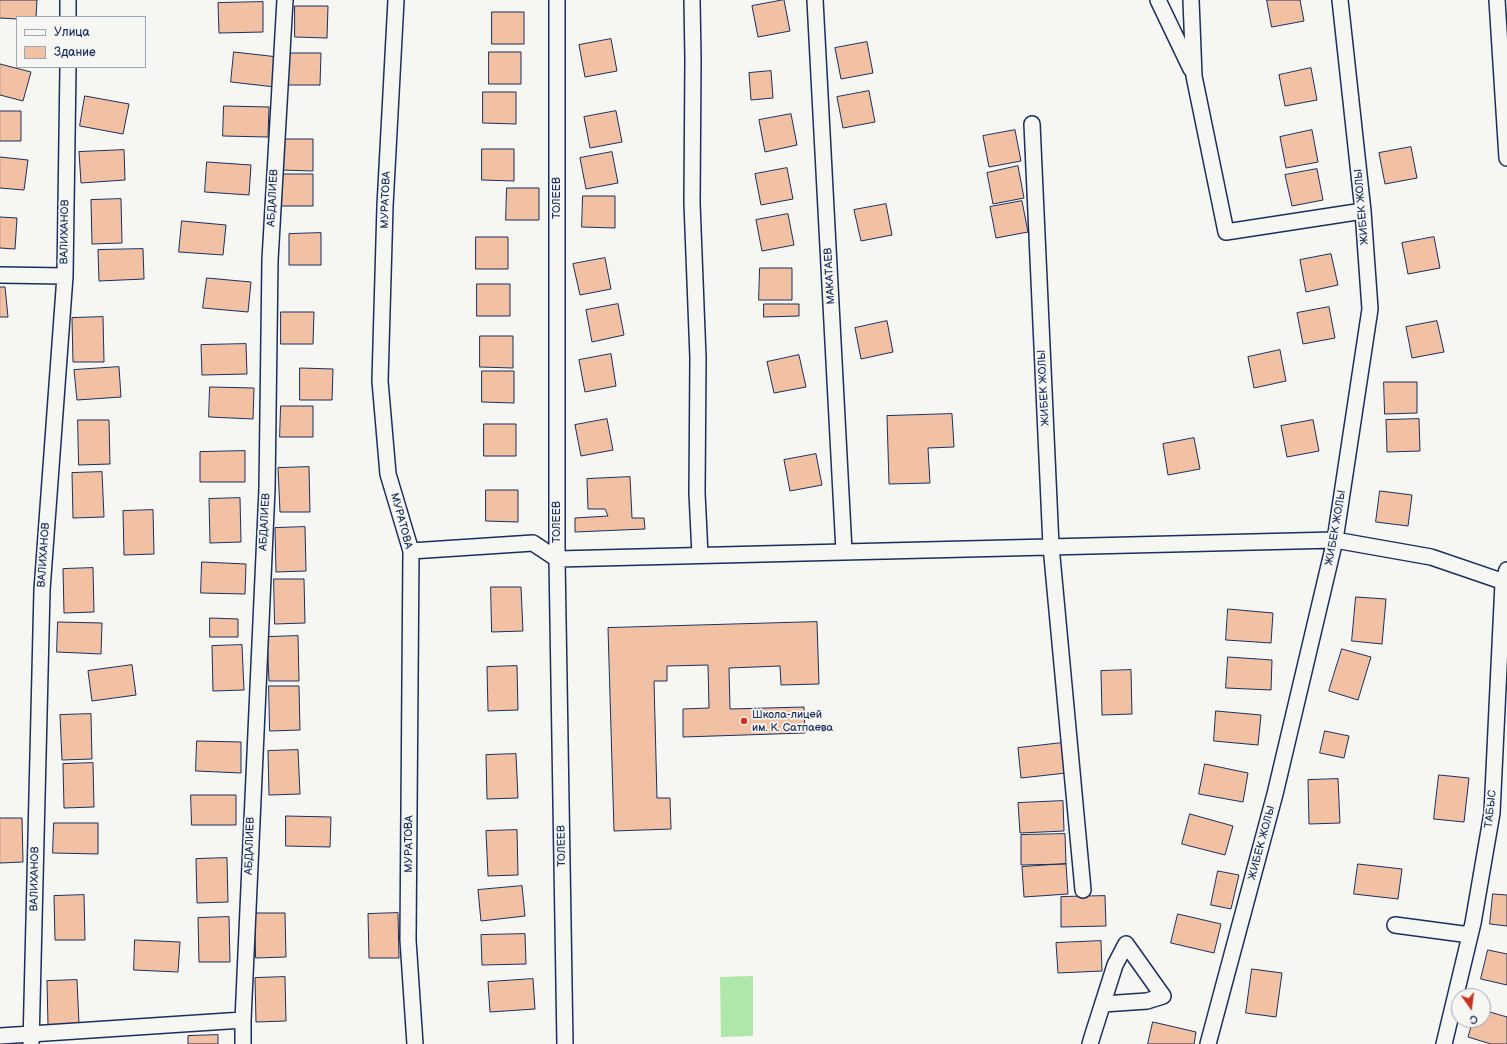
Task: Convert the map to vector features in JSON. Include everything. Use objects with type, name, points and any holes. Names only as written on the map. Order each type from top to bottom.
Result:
[{"type":"street","points":[[68,0],[68,16]]},
{"type":"street","name":"АБДАЛИЕВ","points":[[243,1044],[267,489],[270,260],[285,0]]},
{"type":"street","name":"МУРАТОВА","points":[[396,0],[385,206],[380,381],[388,474],[410,552],[408,940],[415,1044]]},
{"type":"street","name":"ТОЛЕЕВ","points":[[557,0],[557,559],[565,1044]]},
{"type":"street","points":[[692,0],[692,203],[698,358],[698,493],[700,555]]},
{"type":"street","name":"МАКАТАЕВ","points":[[815,0],[844,551]]},
{"type":"street","points":[[1158,0],[1194,76]]},
{"type":"street","points":[[1191,0],[1194,76],[1226,232],[1363,211]]},
{"type":"street","name":"ЖИБЕК ЖОЛЫ","points":[[1208,1044],[1275,794],[1335,540],[1370,309],[1363,211],[1340,0]]},
{"type":"street","points":[[1497,0],[1507,158]]},
{"type":"street","name":"ВАЛИХАНОВ","points":[[31,1039],[42,590],[65,276],[68,68]]},
{"type":"street","name":"ЖИБЕК ЖОЛЫ","points":[[1032,124],[1051,546],[1083,890]]},
{"type":"street","points":[[0,275],[65,276]]},
{"type":"street","points":[[410,552],[533,543],[557,559],[1335,540],[1431,557],[1506,578]]},
{"type":"street","name":"ТАБЫС","points":[[1444,1044],[1470,935],[1492,813],[1506,578]]},
{"type":"street","points":[[1395,925],[1470,935]]},
{"type":"street","points":[[1090,1044],[1115,965],[1126,944],[1163,996],[1147,1001],[1103,1004]]},
{"type":"street","points":[[0,1036],[31,1039],[243,1020]]},
{"type":"green space","points":[[753,976],[753,1036],[721,1037],[720,977]]},
{"type":"building","points":[[0,0],[37,0],[36,16],[16,16],[16,19],[0,18]]},
{"type":"building","points":[[784,0],[790,31],[758,37],[752,6]]},
{"type":"building","points":[[1267,0],[1300,0],[1304,21],[1272,27]]},
{"type":"building","points":[[263,2],[263,32],[219,33],[218,3]]},
{"type":"building","points":[[295,6],[328,6],[327,38],[295,37]]},
{"type":"building","points":[[492,12],[524,12],[524,44],[492,44]]},
{"type":"building","points":[[611,39],[617,71],[585,77],[579,45]]},
{"type":"building","points":[[867,42],[873,73],[841,79],[835,48]]},
{"type":"building","points":[[234,52],[278,57],[275,87],[231,82]]},
{"type":"building","points":[[489,52],[521,52],[521,84],[489,84]]},
{"type":"building","points":[[288,53],[321,53],[320,85],[288,85]]},
{"type":"building","points":[[0,64],[31,72],[23,101],[0,95]]},
{"type":"building","points":[[1311,68],[1317,100],[1285,106],[1279,75]]},
{"type":"building","points":[[771,71],[773,98],[751,100],[749,73]]},
{"type":"building","points":[[869,91],[875,122],[843,128],[837,97]]},
{"type":"building","points":[[483,92],[516,92],[516,124],[483,123]]},
{"type":"building","points":[[85,96],[129,104],[123,134],[80,126]]},
{"type":"building","points":[[224,106],[269,107],[268,137],[223,136]]},
{"type":"building","points":[[0,111],[21,111],[21,141],[0,141]]},
{"type":"building","points":[[616,111],[622,142],[590,148],[584,117]]},
{"type":"building","points":[[791,114],[797,145],[765,152],[759,120]]},
{"type":"building","points":[[1015,130],[1021,161],[989,167],[983,136]]},
{"type":"building","points":[[1312,130],[1318,162],[1286,168],[1280,137]]},
{"type":"building","points":[[281,139],[313,139],[313,171],[280,170]]},
{"type":"building","points":[[1411,147],[1417,178],[1385,184],[1379,153]]},
{"type":"building","points":[[482,149],[514,149],[514,181],[482,180]]},
{"type":"building","points":[[124,150],[125,180],[81,183],[79,152]]},
{"type":"building","points":[[612,152],[618,183],[586,189],[580,158]]},
{"type":"building","points":[[0,157],[28,160],[24,190],[0,188]]},
{"type":"building","points":[[207,162],[251,165],[249,195],[205,192]]},
{"type":"building","points":[[1018,166],[1024,198],[993,204],[987,173]]},
{"type":"building","points":[[787,168],[793,199],[761,205],[755,174]]},
{"type":"building","points":[[1317,169],[1323,200],[1292,206],[1285,175]]},
{"type":"building","points":[[281,174],[313,174],[313,206],[281,206]]},
{"type":"building","points":[[507,188],[539,188],[539,220],[506,220]]},
{"type":"building","points":[[583,196],[615,196],[615,228],[582,227]]},
{"type":"building","points":[[121,199],[122,243],[92,244],[91,200]]},
{"type":"building","points":[[1022,201],[1028,232],[996,238],[990,207]]},
{"type":"building","points":[[886,204],[892,235],[861,241],[854,210]]},
{"type":"building","points":[[788,214],[794,245],[762,251],[756,220]]},
{"type":"building","points":[[0,217],[17,218],[15,249],[0,248]]},
{"type":"building","points":[[182,221],[226,225],[223,255],[179,252]]},
{"type":"building","points":[[321,233],[321,265],[289,265],[289,234]]},
{"type":"building","points":[[476,237],[508,237],[508,269],[476,269]]},
{"type":"building","points":[[1434,237],[1440,268],[1408,274],[1402,243]]},
{"type":"building","points":[[143,249],[144,279],[99,281],[98,250]]},
{"type":"building","points":[[1331,254],[1338,285],[1306,292],[1300,260]]},
{"type":"building","points":[[605,258],[611,289],[580,295],[573,264]]},
{"type":"building","points":[[760,268],[792,268],[792,300],[759,300]]},
{"type":"building","points":[[207,278],[251,282],[248,312],[203,308]]},
{"type":"building","points":[[477,284],[510,284],[510,316],[477,316]]},
{"type":"building","points":[[0,287],[5,287],[8,317],[0,317]]},
{"type":"building","points":[[618,304],[624,335],[592,342],[586,310]]},
{"type":"building","points":[[764,304],[799,304],[799,316],[764,317]]},
{"type":"building","points":[[1329,307],[1335,338],[1303,344],[1297,313]]},
{"type":"building","points":[[281,312],[314,312],[313,344],[281,344]]},
{"type":"building","points":[[103,317],[104,362],[73,362],[72,318]]},
{"type":"building","points":[[887,321],[893,352],[861,359],[855,328]]},
{"type":"building","points":[[1437,321],[1444,352],[1412,358],[1406,327]]},
{"type":"building","points":[[480,336],[513,336],[513,368],[480,367]]},
{"type":"building","points":[[246,344],[247,374],[202,375],[201,345]]},
{"type":"building","points":[[1280,350],[1286,381],[1254,388],[1248,357]]},
{"type":"building","points":[[611,354],[616,386],[585,392],[579,360]]},
{"type":"building","points":[[799,355],[806,387],[774,393],[767,362]]},
{"type":"building","points":[[119,367],[121,397],[77,400],[74,370]]},
{"type":"building","points":[[300,368],[333,369],[332,400],[300,400]]},
{"type":"building","points":[[482,371],[514,371],[514,403],[482,402]]},
{"type":"building","points":[[1384,382],[1417,382],[1417,413],[1385,414]]},
{"type":"building","points":[[210,387],[254,388],[253,419],[209,417]]},
{"type":"building","points":[[281,406],[313,406],[313,437],[280,437]]},
{"type":"building","points":[[952,414],[954,447],[928,448],[930,483],[889,484],[887,416]]},
{"type":"building","points":[[607,419],[613,450],[581,456],[575,425]]},
{"type":"building","points":[[1419,419],[1420,451],[1387,452],[1386,420]]},
{"type":"building","points":[[78,420],[109,420],[110,464],[79,465]]},
{"type":"building","points":[[1313,420],[1319,451],[1287,457],[1281,426]]},
{"type":"building","points":[[484,424],[516,424],[516,456],[484,456]]},
{"type":"building","points":[[1194,438],[1200,469],[1168,475],[1163,444]]},
{"type":"building","points":[[245,451],[245,482],[200,482],[200,452]]},
{"type":"building","points":[[816,454],[822,485],[790,491],[784,460]]},
{"type":"building","points":[[309,467],[310,512],[280,512],[278,468]]},
{"type":"building","points":[[102,472],[104,517],[73,518],[72,473]]},
{"type":"building","points":[[630,477],[632,518],[644,518],[645,529],[575,532],[575,518],[608,516],[605,509],[588,509],[587,479]]},
{"type":"building","points":[[486,490],[518,490],[518,522],[486,521]]},
{"type":"building","points":[[1380,491],[1412,495],[1408,526],[1376,522]]},
{"type":"building","points":[[240,498],[241,542],[210,543],[209,499]]},
{"type":"building","points":[[153,510],[154,554],[124,555],[123,511]]},
{"type":"building","points":[[305,527],[306,571],[276,572],[275,528]]},
{"type":"building","points":[[202,562],[246,564],[245,594],[201,593]]},
{"type":"building","points":[[93,568],[94,612],[64,613],[63,569]]},
{"type":"building","points":[[274,579],[304,579],[305,623],[275,624]]},
{"type":"building","points":[[491,587],[521,587],[523,631],[492,632]]},
{"type":"building","points":[[1356,597],[1386,599],[1382,644],[1352,641]]},
{"type":"building","points":[[1228,609],[1273,613],[1271,643],[1226,640]]},
{"type":"building","points":[[210,618],[238,619],[238,637],[210,637]]},
{"type":"building","points":[[58,622],[102,623],[101,654],[57,652]]},
{"type":"building","name":"Школа-лицей им. К. Сатпаева","points":[[817,622],[819,684],[781,685],[780,666],[729,668],[730,709],[804,707],[805,733],[683,737],[683,709],[709,708],[708,665],[667,666],[667,681],[654,681],[657,798],[670,798],[671,829],[614,831],[608,628]]},
{"type":"building","points":[[298,636],[299,681],[269,681],[267,637]]},
{"type":"building","points":[[242,645],[244,690],[213,691],[212,646]]},
{"type":"building","points":[[1342,649],[1371,657],[1358,700],[1329,691]]},
{"type":"building","points":[[1228,657],[1272,660],[1271,690],[1226,688]]},
{"type":"building","points":[[132,665],[136,695],[92,701],[88,671]]},
{"type":"building","points":[[517,666],[518,710],[488,711],[487,667]]},
{"type":"building","points":[[1131,670],[1132,714],[1102,715],[1101,671]]},
{"type":"building","points":[[269,686],[299,686],[300,730],[270,731]]},
{"type":"building","points":[[1216,711],[1261,715],[1258,745],[1214,741]]},
{"type":"building","points":[[91,714],[92,759],[62,760],[60,715]]},
{"type":"building","points":[[1325,731],[1349,736],[1344,758],[1320,753]]},
{"type":"building","points":[[197,741],[241,742],[241,773],[196,771]]},
{"type":"building","points":[[1062,743],[1066,773],[1021,778],[1018,748]]},
{"type":"building","points":[[298,750],[300,794],[269,795],[268,751]]},
{"type":"building","points":[[516,754],[518,798],[487,799],[486,755]]},
{"type":"building","points":[[93,763],[94,807],[64,808],[63,764]]},
{"type":"building","points":[[1205,764],[1248,773],[1243,802],[1199,794]]},
{"type":"building","points":[[1439,775],[1469,778],[1464,822],[1434,819]]},
{"type":"building","points":[[1338,779],[1340,823],[1309,824],[1308,780]]},
{"type":"building","points":[[191,795],[236,795],[236,825],[192,825]]},
{"type":"building","points":[[1063,801],[1064,831],[1020,833],[1018,803]]},
{"type":"building","points":[[1190,814],[1233,826],[1225,855],[1182,844]]},
{"type":"building","points":[[286,816],[331,817],[330,847],[286,846]]},
{"type":"building","points":[[0,818],[22,818],[23,862],[0,863]]},
{"type":"building","points":[[54,823],[98,823],[98,854],[53,853]]},
{"type":"building","points":[[517,830],[518,875],[488,876],[486,831]]},
{"type":"building","points":[[1065,834],[1066,864],[1021,865],[1021,835]]},
{"type":"building","points":[[227,858],[228,902],[197,903],[196,859]]},
{"type":"building","points":[[1066,864],[1068,894],[1024,897],[1022,867]]},
{"type":"building","points":[[1358,864],[1402,869],[1398,899],[1354,894]]},
{"type":"building","points":[[1218,871],[1239,875],[1231,909],[1211,905]]},
{"type":"building","points":[[522,886],[525,916],[481,921],[478,890]]},
{"type":"building","points":[[1493,894],[1507,895],[1507,926],[1490,924]]},
{"type":"building","points":[[84,895],[85,940],[55,940],[54,896]]},
{"type":"building","points":[[1105,896],[1106,926],[1061,927],[1061,897]]},
{"type":"building","points":[[255,913],[285,913],[286,957],[256,958]]},
{"type":"building","points":[[398,913],[399,958],[369,958],[368,914]]},
{"type":"building","points":[[1178,914],[1221,924],[1214,953],[1171,943]]},
{"type":"building","points":[[229,917],[230,962],[199,962],[198,918]]},
{"type":"building","points":[[525,934],[526,964],[482,965],[481,935]]},
{"type":"building","points":[[135,940],[180,942],[178,972],[134,970]]},
{"type":"building","points":[[1101,941],[1102,971],[1058,973],[1056,943]]},
{"type":"building","points":[[1488,950],[1507,954],[1507,985],[1481,979]]},
{"type":"building","points":[[1252,969],[1282,973],[1276,1017],[1246,1013]]},
{"type":"building","points":[[285,977],[286,1021],[256,1022],[255,978]]},
{"type":"building","points":[[533,979],[535,1009],[490,1012],[488,982]]},
{"type":"building","points":[[77,980],[79,1024],[48,1025],[47,981]]},
{"type":"building","points":[[1491,1012],[1507,1017],[1507,1044],[1491,1044],[1468,1037],[1471,1028],[1491,1028]]},
{"type":"building","points":[[1153,1022],[1196,1032],[1194,1044],[1148,1044]]},
{"type":"building","points":[[218,1035],[218,1044],[188,1044],[188,1036]]},
{"type":"place","name":"Школа-лицей им. К. Сатпаева","points":[[744,721]]}]
